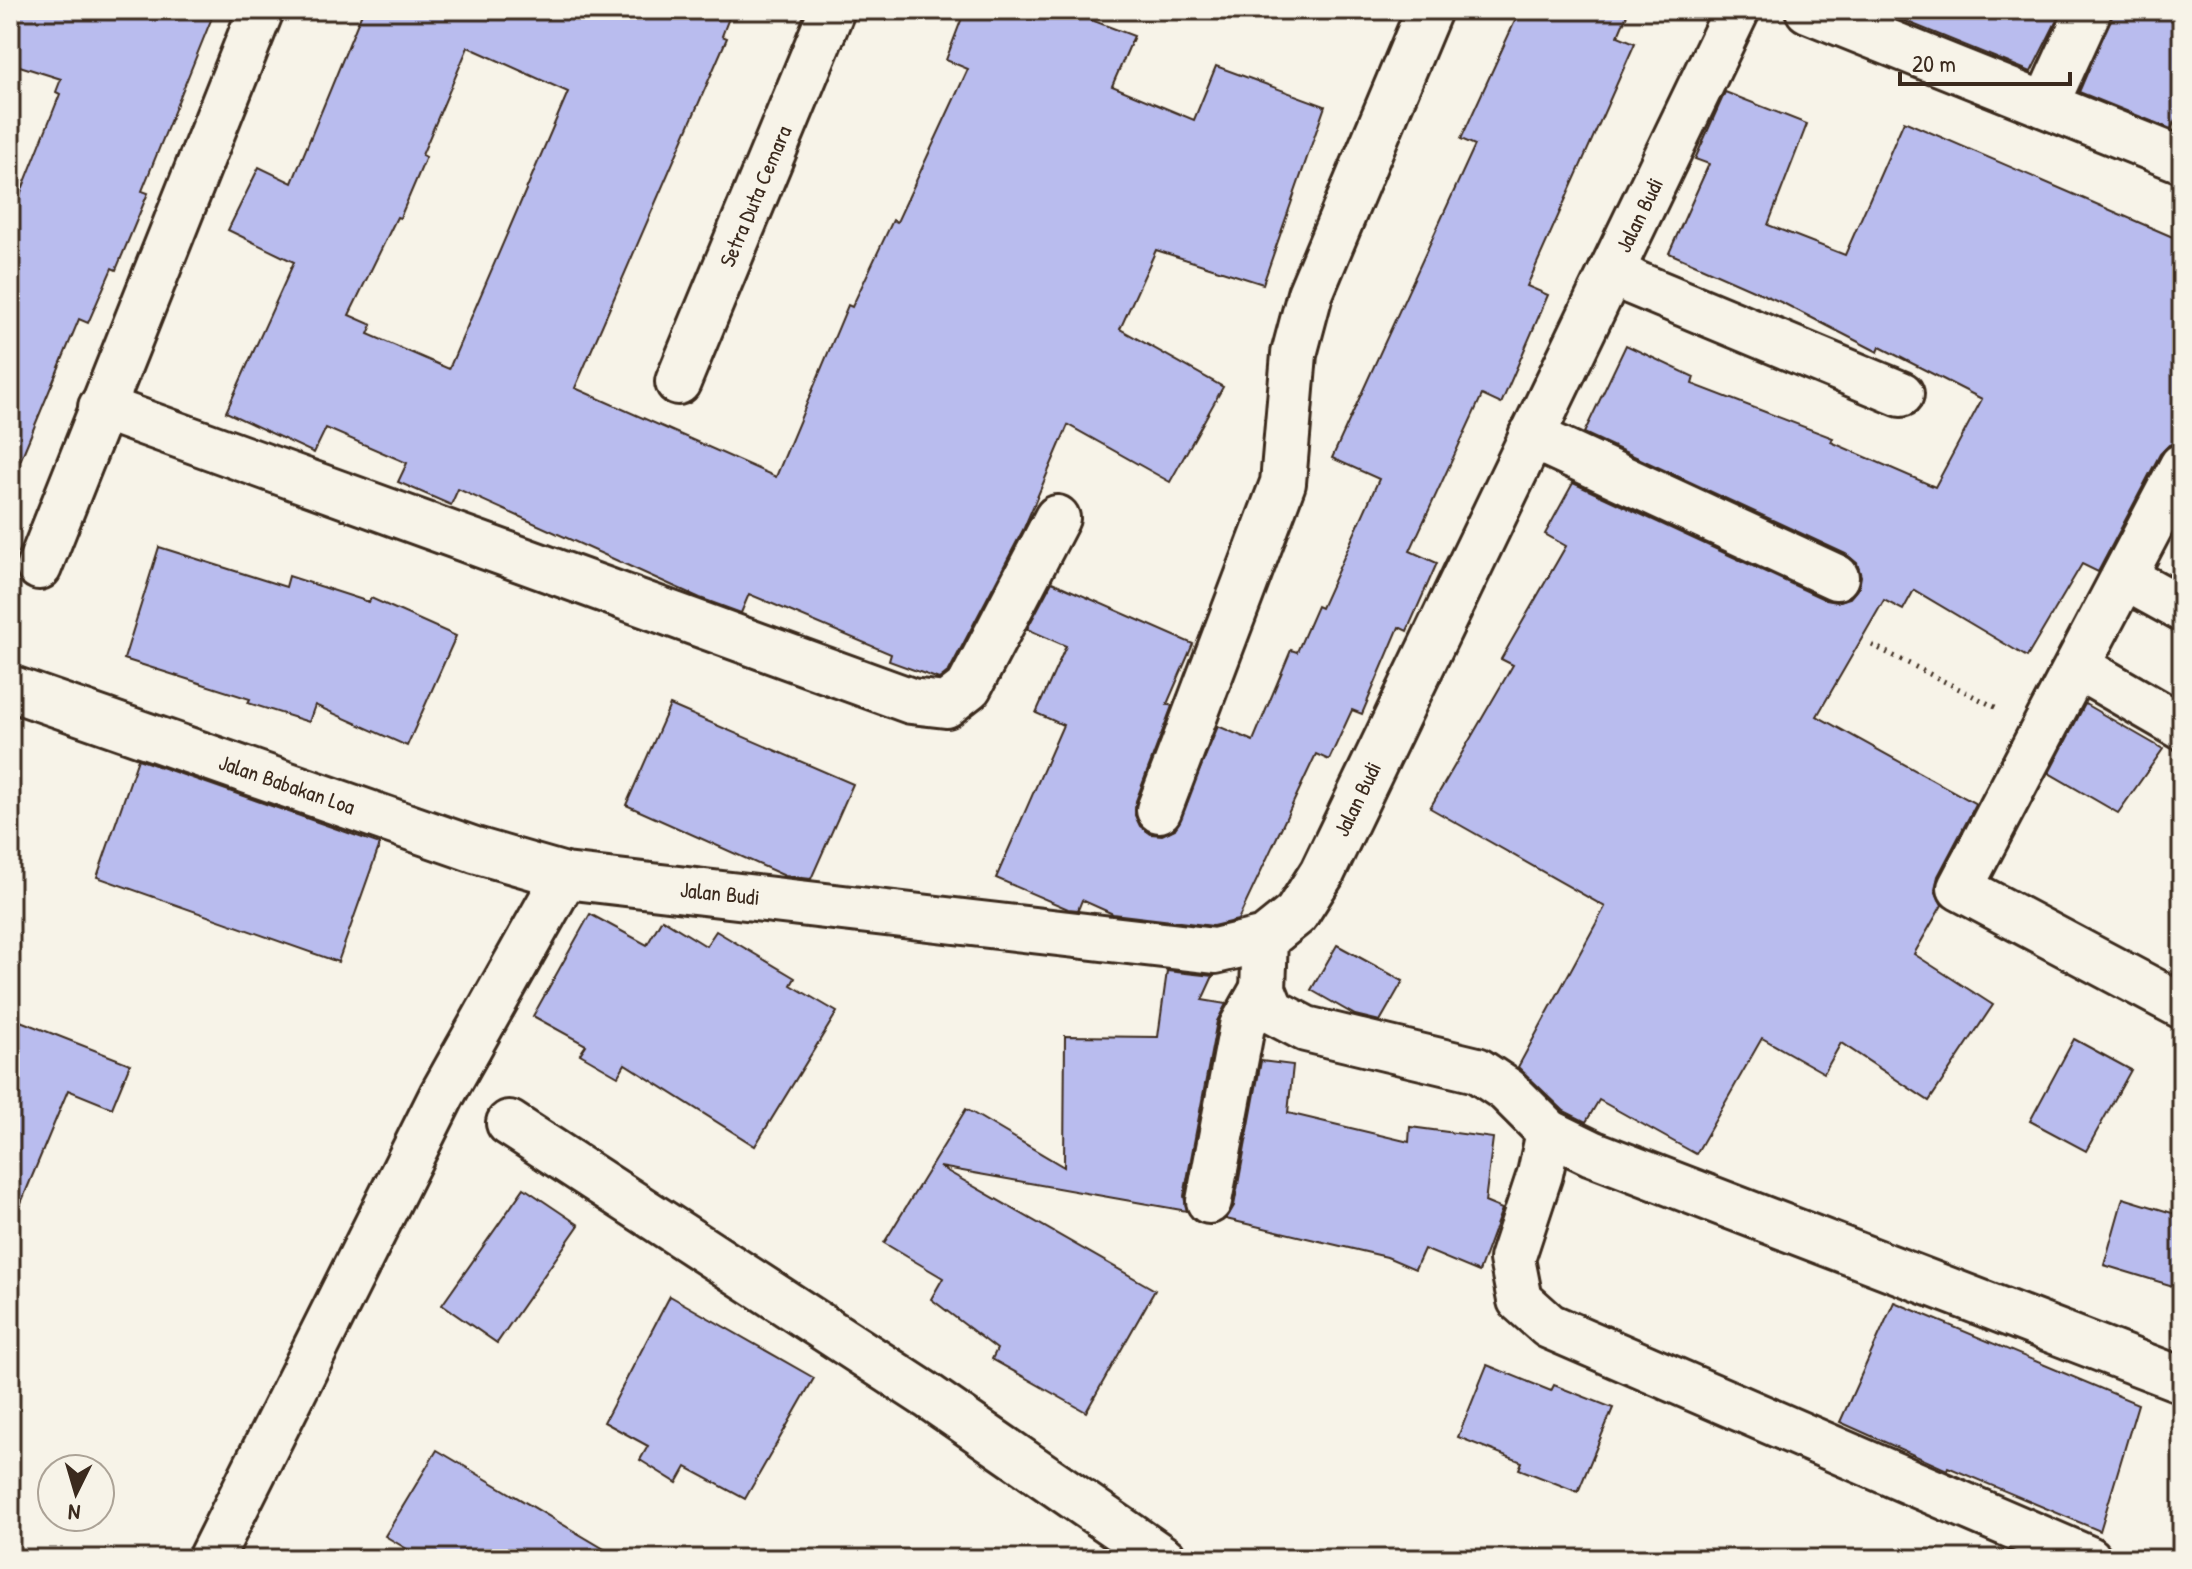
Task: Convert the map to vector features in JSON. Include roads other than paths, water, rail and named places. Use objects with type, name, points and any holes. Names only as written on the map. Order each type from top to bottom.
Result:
[{"type":"street","points":[[39,567],[261,10]]},
{"type":"street","name":"Setra Duta Cemara","points":[[678,382],[832,10]]},
{"type":"street","points":[[1159,810],[1283,483],[1294,354],[1310,294],[1429,10]]},
{"type":"street","name":"Jalan Budi","points":[[565,876],[1215,951],[1265,939],[1296,914],[1322,873],[1737,10]]},
{"type":"street","points":[[1808,10],[2182,160]]},
{"type":"street","points":[[2046,104],[2089,10]]},
{"type":"street","points":[[1612,270],[1634,283],[1901,394]]},
{"type":"street","points":[[101,407],[923,702],[946,705],[969,687],[1057,518]]},
{"type":"street","points":[[1531,436],[1836,577]]},
{"type":"street","points":[[2182,466],[1960,888],[2182,1006]]},
{"type":"street","points":[[2124,577],[2182,609]]},
{"type":"street","points":[[2078,667],[2182,727]]},
{"type":"street","name":"Jalan Babakan Loa","points":[[10,688],[475,850],[565,876]]},
{"type":"street","points":[[222,1555],[442,1095],[565,876]]},
{"type":"street","points":[[1265,939],[1263,989],[1272,1011],[1306,1029],[1477,1070],[1507,1090],[1549,1132],[1592,1153],[2182,1380]]},
{"type":"street","points":[[1209,1201],[1242,1026],[1263,989]]},
{"type":"street","points":[[509,1123],[928,1396],[1164,1559]]},
{"type":"street","points":[[1549,1132],[1540,1174],[1512,1259],[1520,1300],[1549,1326],[2089,1559]]}]
